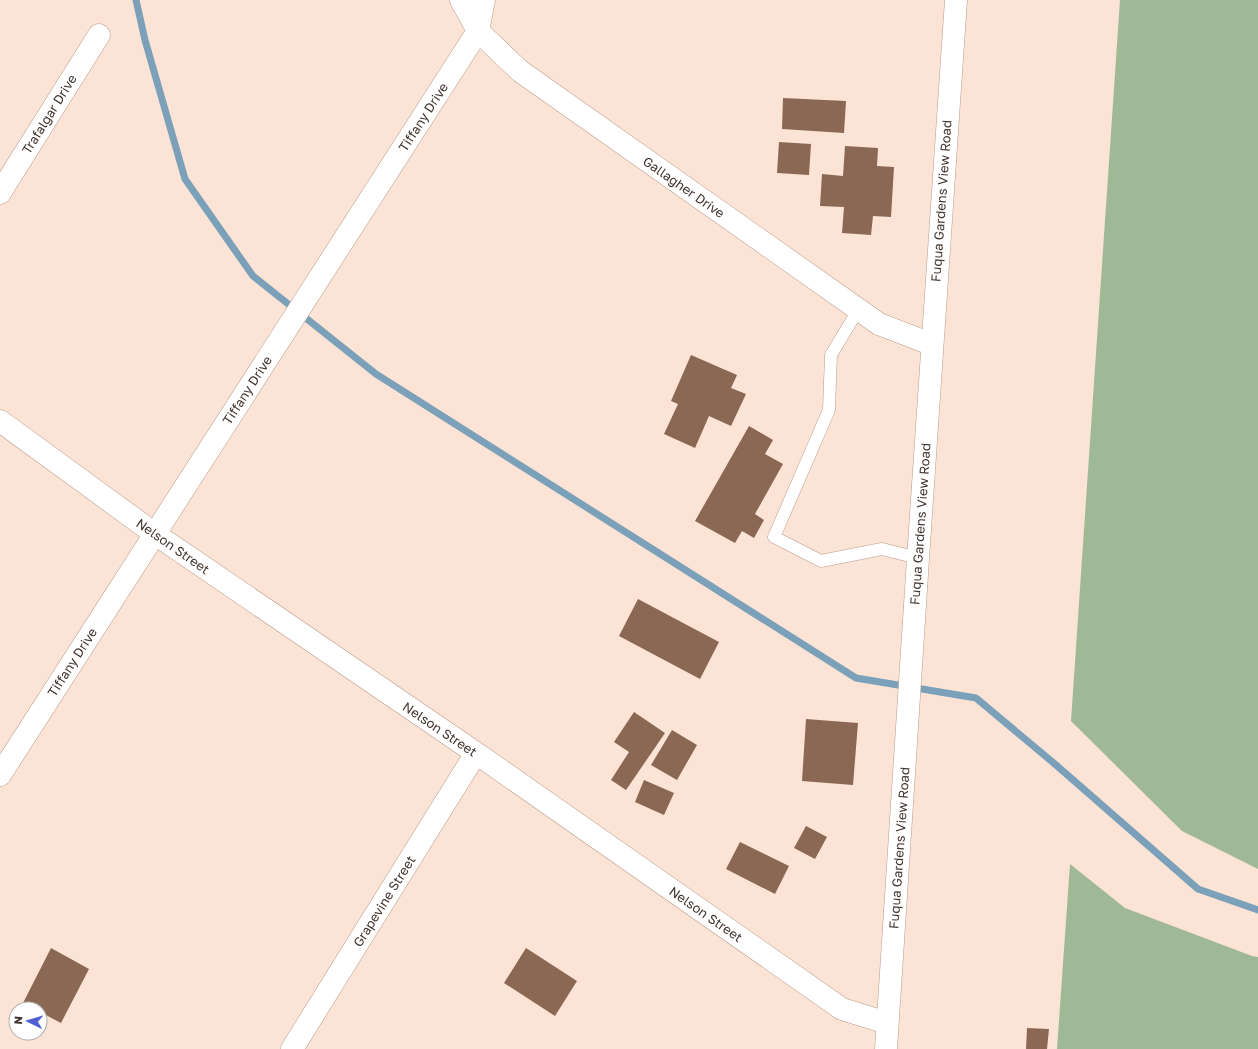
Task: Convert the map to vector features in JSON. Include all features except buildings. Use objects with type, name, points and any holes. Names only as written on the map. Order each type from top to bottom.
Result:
[{"type":"street","name":"Gallagher Drive","points":[[461,0],[478,31],[520,71],[879,324],[931,344]]},
{"type":"street","name":"Tiffany Drive","points":[[0,775],[478,31],[484,0]]},
{"type":"street","name":"Fuqua Gardens View Road","points":[[886,1049],[931,344],[956,0]]},
{"type":"street","name":"Trafalgar Drive","points":[[0,193],[99,36]]},
{"type":"street","name":"Nelson Street","points":[[0,421],[155,534],[476,753],[842,1009],[887,1023]]},
{"type":"street","name":"Grapevine Street","points":[[292,1049],[476,753]]},
{"type":"lane","points":[[858,310],[831,355],[829,410],[774,537],[821,561],[882,549],[918,558]]},
{"type":"green space","points":[[1120,0],[1258,0],[1258,869],[1182,831],[1071,721]]},
{"type":"green space","points":[[1070,864],[1125,908],[1258,957],[1258,1049],[1057,1049]]},
{"type":"waterway","points":[[136,0],[145,40],[185,179],[253,276],[376,374],[856,678],[976,698],[1056,765],[1198,889],[1258,910]]}]
